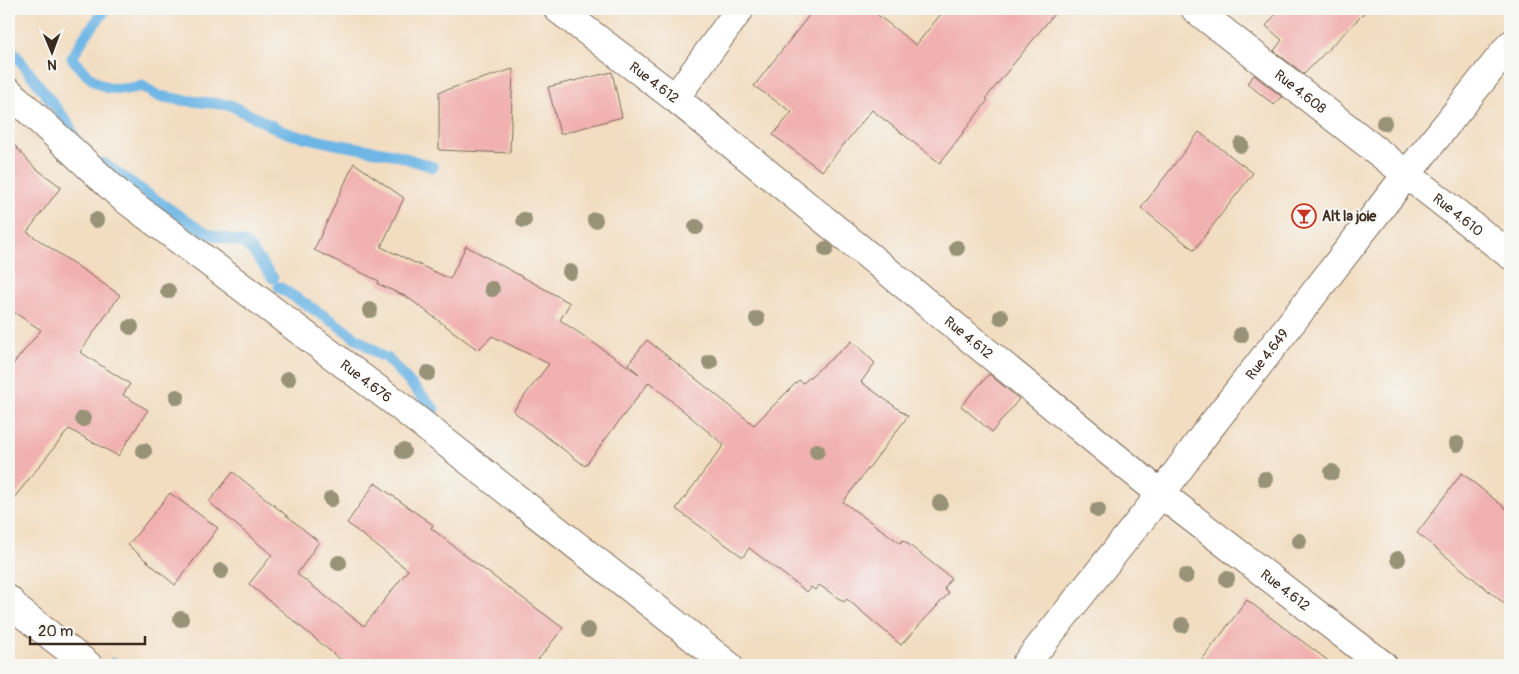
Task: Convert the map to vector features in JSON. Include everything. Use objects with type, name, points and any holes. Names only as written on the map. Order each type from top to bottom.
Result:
[{"type":"street","name":"Rue 4.612","points":[[558,9],[675,98],[1161,494],[1383,665]]},
{"type":"street","points":[[675,98],[740,9]]},
{"type":"street","name":"Rue 4.608","points":[[1195,9],[1406,174]]},
{"type":"street","name":"Rue 4.649","points":[[1025,665],[1161,494],[1204,435],[1406,174],[1510,45]]},
{"type":"street","name":"Rue 4.676","points":[[9,92],[121,196],[397,404],[728,665]]},
{"type":"street","name":"Rue 4.610","points":[[1406,174],[1510,255]]},
{"type":"street","points":[[9,600],[88,665]]},
{"type":"building","points":[[814,9],[870,9],[916,45],[945,9],[1058,9],[986,98],[988,100],[940,163],[872,110],[822,171],[773,135],[792,112],[754,86]]},
{"type":"building","points":[[1280,9],[1368,9],[1304,74],[1274,51],[1282,40],[1266,26]]},
{"type":"building","points":[[513,69],[510,153],[439,150],[439,92]]},
{"type":"building","points":[[612,72],[622,117],[560,134],[548,87]]},
{"type":"building","points":[[1254,75],[1282,97],[1274,105],[1247,83]]},
{"type":"building","points":[[1199,132],[1253,173],[1194,250],[1141,208]]},
{"type":"building","points":[[9,139],[34,167],[61,187],[27,232],[120,295],[80,352],[130,384],[123,395],[148,410],[118,456],[69,429],[9,504],[9,369],[41,330],[9,309]]},
{"type":"building","points":[[354,163],[404,198],[381,247],[450,279],[466,246],[570,303],[560,320],[639,374],[628,364],[647,340],[754,425],[799,380],[803,383],[852,341],[875,363],[861,382],[908,416],[843,502],[900,543],[903,540],[951,578],[944,589],[949,593],[901,645],[847,599],[844,602],[819,585],[815,590],[811,587],[807,592],[749,548],[743,557],[676,509],[724,445],[649,382],[585,466],[513,411],[549,364],[492,336],[478,350],[407,297],[378,284],[379,281],[314,250]]},
{"type":"building","points":[[989,374],[1019,399],[992,432],[961,406]]},
{"type":"building","points":[[233,472],[319,542],[297,574],[364,626],[408,570],[347,523],[375,483],[433,525],[431,528],[466,556],[563,628],[534,665],[347,665],[249,584],[272,555],[209,502]]},
{"type":"building","points":[[1462,473],[1510,512],[1510,608],[1417,533]]},
{"type":"building","points":[[170,493],[218,528],[175,585],[128,545]]},
{"type":"building","points":[[1247,600],[1334,665],[1198,665]]},
{"type":"waterway","points":[[106,9],[85,36],[72,58],[87,75],[107,88],[126,89],[142,86],[158,96],[230,105],[294,135],[393,154],[433,167]]},
{"type":"waterway","points":[[9,46],[67,122],[77,142]]},
{"type":"waterway","points":[[103,163],[208,234],[244,243],[251,249],[273,278]]},
{"type":"waterway","points":[[279,287],[332,321]]},
{"type":"waterway","points":[[339,326],[380,355]]},
{"type":"waterway","points":[[387,358],[434,409]]},
{"type":"place","name":"Alt la joie","points":[[1304,216]]}]
